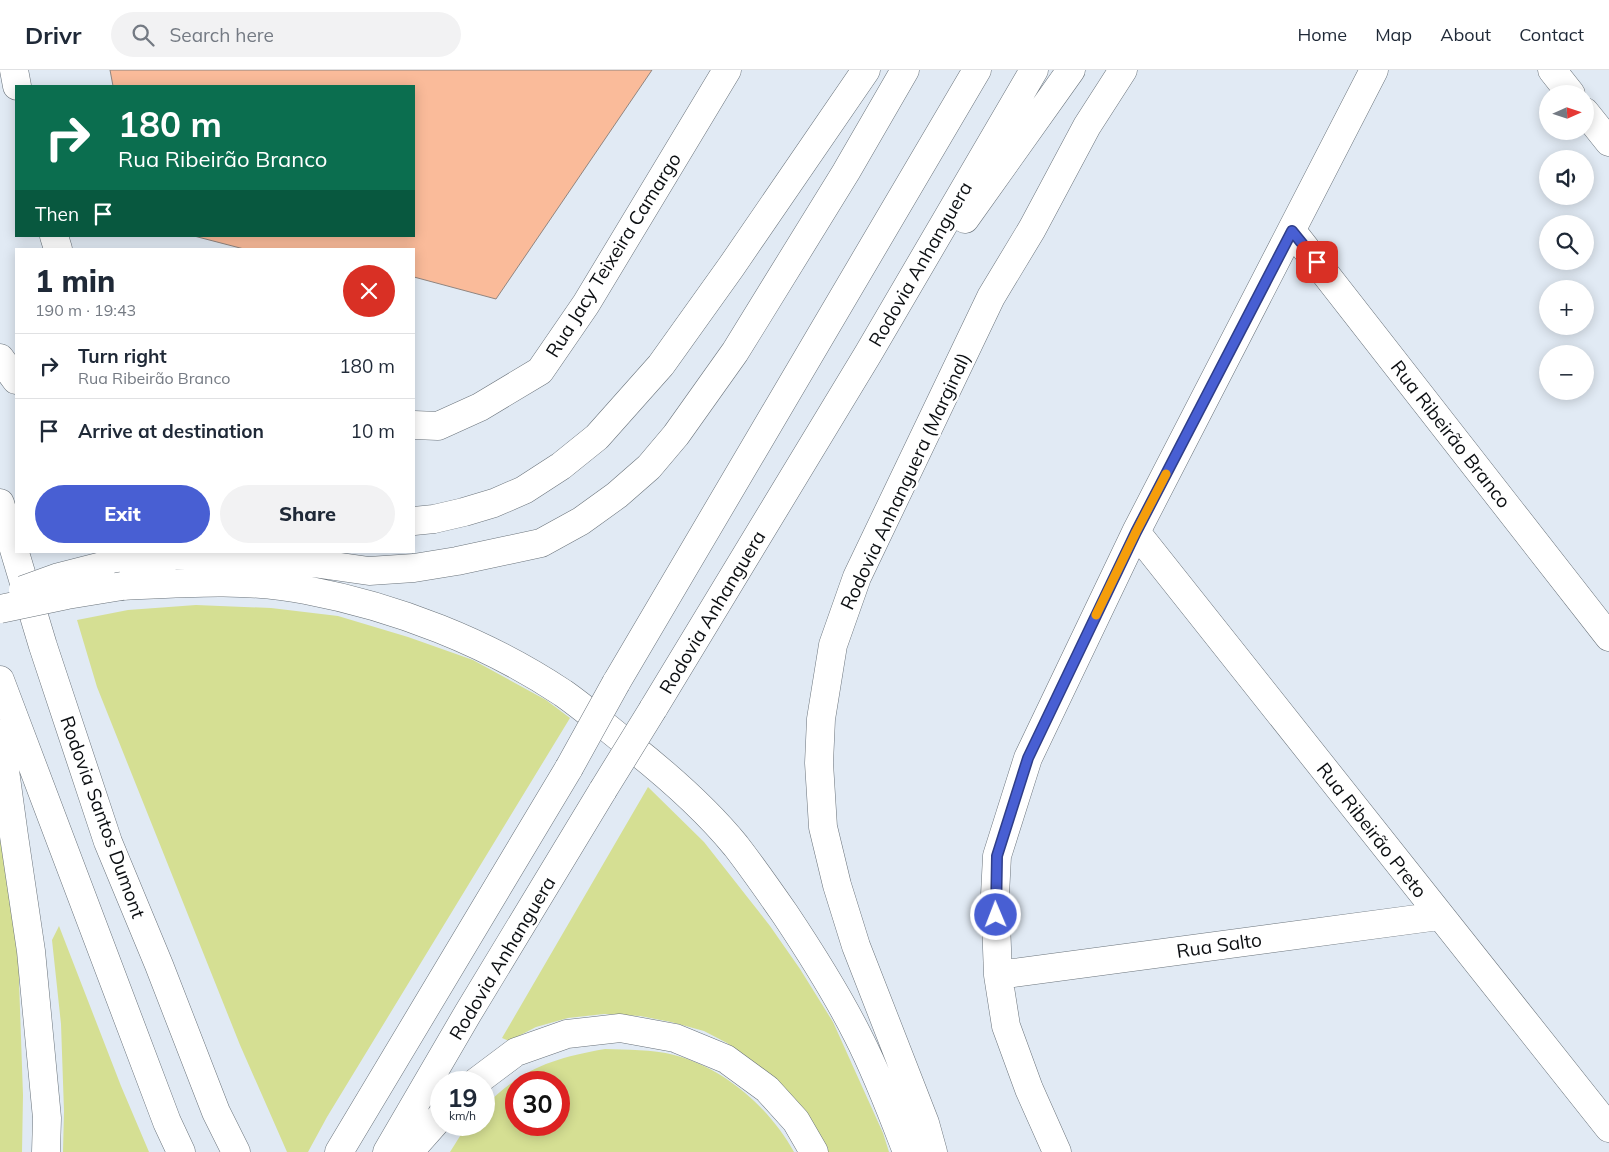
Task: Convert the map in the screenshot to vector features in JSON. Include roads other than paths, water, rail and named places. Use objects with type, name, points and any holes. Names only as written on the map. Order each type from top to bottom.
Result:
[{"type":"main road","points":[[14,70],[16,85]]},
{"type":"main road","name":"Rua Jacy Teixeira Camargo","points":[[415,425],[438,426],[480,407],[540,371],[586,304],[727,70]]},
{"type":"main road","points":[[415,521],[434,519],[464,512],[494,503],[524,490],[561,466],[597,437],[666,358],[866,70]]},
{"type":"main road","points":[[0,600],[58,577],[102,566],[178,555],[239,556],[306,562],[369,571],[414,568],[541,543],[582,521],[650,467],[676,435],[735,352],[846,172],[905,70]]},
{"type":"main road","points":[[339,1152],[569,768],[616,683],[977,70]]},
{"type":"main road","name":"Rodovia Anhanguera","points":[[387,1152],[468,1013],[868,354],[1034,70]]},
{"type":"main road","points":[[868,354],[1071,70]]},
{"type":"main road","name":"Rodovia Anhanguera (Marginal)","points":[[933,1152],[924,1123],[856,946],[837,885],[823,827],[819,763],[821,719],[833,645],[857,577],[991,297],[1032,229],[1088,126],[1123,70]]},
{"type":"main road","points":[[1057,1152],[1029,1089],[1006,1026],[998,975],[995,895],[997,856],[1028,758],[1136,532],[1374,70]]},
{"type":"main road","points":[[1552,70],[1564,85]]},
{"type":"main road","points":[[1594,123],[1609,142]]},
{"type":"main road","name":"Rua Ribeirão Branco","points":[[1292,231],[1609,637]]},
{"type":"main road","points":[[0,358],[15,379]]},
{"type":"main road","name":"Rodovia Santos Dumont","points":[[0,504],[43,646],[108,842],[159,965],[216,1112],[236,1152]]},
{"type":"main road","name":"Rua Ribeirão Preto","points":[[1136,532],[1609,1128]]},
{"type":"main road","points":[[0,609],[122,586],[250,583],[304,590],[359,602],[413,619],[514,664],[564,694],[662,771],[695,802],[735,845],[802,940],[859,1036],[891,1109],[907,1152]]},
{"type":"main road","points":[[0,680],[167,1122],[181,1152]]},
{"type":"main road","points":[[0,734],[31,951],[47,1118],[46,1152]]},
{"type":"main road","name":"Rua Salto","points":[[998,975],[1440,916]]},
{"type":"main road","points":[[491,1071],[516,1052],[568,1034],[620,1028],[675,1038],[726,1059],[766,1089],[796,1121],[814,1152]]},
{"type":"main road","points":[[409,1152],[430,1128]]}]
